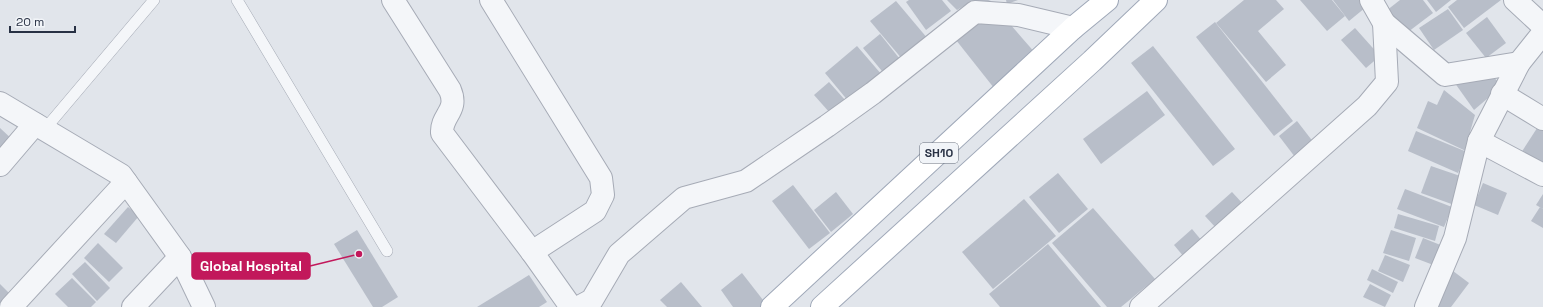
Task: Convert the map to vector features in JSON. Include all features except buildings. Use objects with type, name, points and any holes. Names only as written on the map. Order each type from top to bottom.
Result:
[{"type":"main road","name":"SH10","points":[[772,307],[1073,28],[1106,0]]},
{"type":"main road","name":"SH10","points":[[822,307],[1092,61],[1156,0]]},
{"type":"street","points":[[393,0],[453,97],[453,104],[441,127],[442,134],[532,252],[571,307]]},
{"type":"street","points":[[491,0],[601,178],[603,195],[595,211],[532,252]]},
{"type":"street","points":[[1370,0],[1384,23],[1445,75],[1519,63]]},
{"type":"street","points":[[1515,0],[1543,26]]},
{"type":"street","points":[[590,305],[619,254],[684,198],[746,181],[873,93],[976,12],[1018,14],[1073,28]]},
{"type":"street","points":[[1141,307],[1367,106],[1387,82],[1384,23]]},
{"type":"street","points":[[1426,307],[1455,238],[1479,141],[1519,63],[1543,33]]},
{"type":"street","points":[[1502,94],[1543,119]]},
{"type":"street","points":[[0,102],[121,175],[180,257],[204,307]]},
{"type":"street","points":[[0,165],[40,126]]},
{"type":"street","points":[[1479,141],[1543,175]]},
{"type":"street","points":[[11,307],[126,182]]},
{"type":"street","points":[[133,307],[180,257]]},
{"type":"lane","points":[[40,126],[154,0]]},
{"type":"lane","points":[[237,0],[386,251]]},
{"type":"place","name":"Global Hospital","points":[[359,254]]}]
